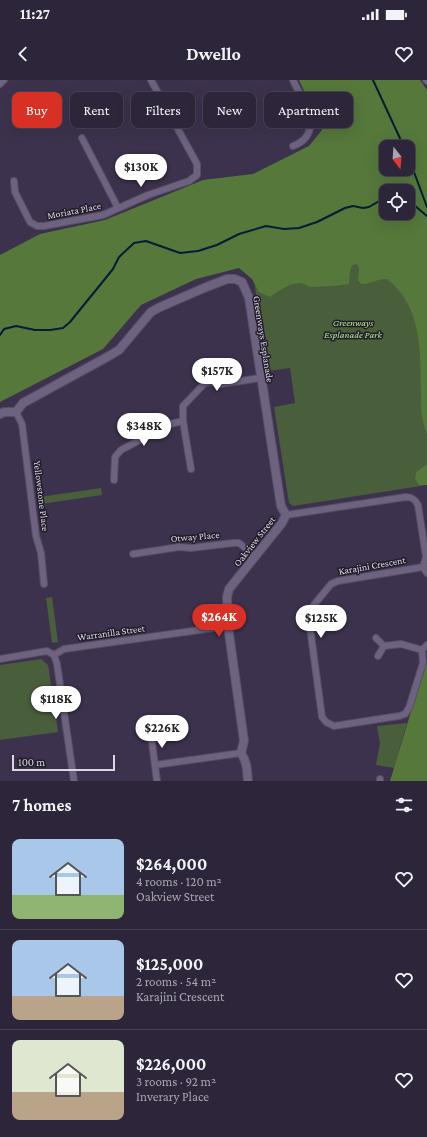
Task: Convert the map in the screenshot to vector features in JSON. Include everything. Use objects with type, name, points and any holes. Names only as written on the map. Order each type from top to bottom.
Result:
[{"type":"street","points":[[0,84],[4,80]]},
{"type":"street","name":"Moriata Place","points":[[14,181],[15,192],[30,222],[37,226],[103,215],[148,195],[189,181],[197,175],[197,164],[151,80]]},
{"type":"street","points":[[293,80],[310,118],[311,126],[307,137],[301,143],[293,146]]},
{"type":"street","points":[[82,138],[118,208]]},
{"type":"street","name":"Greenways Esplanade","points":[[16,412],[23,403],[119,350],[151,312],[204,288],[227,279],[235,279],[242,282],[248,298],[281,506],[286,515]]},
{"type":"street","points":[[191,468],[183,421],[183,406],[204,384],[210,382],[221,384],[260,378]]},
{"type":"street","points":[[0,414],[4,412],[16,412]]},
{"type":"street","name":"Yellowstone Place","points":[[16,412],[22,424],[36,536],[41,553],[44,584]]},
{"type":"street","points":[[114,480],[115,458],[121,450],[170,424],[183,421]]},
{"type":"street","name":"Oakview Street","points":[[240,753],[244,741],[228,626],[228,589],[256,556],[286,515],[411,497],[418,505],[426,557],[423,567]]},
{"type":"street","name":"Otway Place","points":[[133,554],[179,547],[191,548],[239,543],[256,556]]},
{"type":"street","points":[[423,567],[427,573]]},
{"type":"street","name":"Karajini Crescent","points":[[422,650],[423,663],[409,708],[405,714],[334,726],[326,722],[322,717],[309,612],[331,584],[338,580],[423,567]]},
{"type":"street","name":"Warranilla Street","points":[[0,659],[47,651],[54,655],[64,650],[228,626]]},
{"type":"street","points":[[376,638],[384,646]]},
{"type":"street","points":[[384,646],[401,644],[422,650],[427,645]]},
{"type":"street","points":[[378,656],[384,646]]},
{"type":"street","points":[[54,655],[57,664],[74,781]]},
{"type":"street","points":[[149,720],[157,781]]},
{"type":"street","points":[[155,765],[240,753],[247,765],[248,781]]},
{"type":"green space","points":[[299,80],[420,80],[427,90],[427,433],[422,414],[419,347],[413,317],[399,290],[387,279],[361,284],[358,280],[359,268],[357,264],[352,265],[349,284],[312,287],[302,283],[296,283],[284,288],[270,297],[259,292],[252,279],[239,268],[196,279],[141,305],[103,349],[0,402],[0,255],[40,234],[105,220],[203,180],[253,174],[309,146],[322,130],[321,128],[353,128],[353,92],[305,92]]},
{"type":"green space","name":"Greenways Esplanade Park","points":[[395,250],[427,320],[427,485],[293,506],[289,503],[274,407],[295,403],[290,368],[268,371],[251,262]]},
{"type":"green space","points":[[427,464],[427,485],[419,485],[415,479],[416,472]]},
{"type":"green space","points":[[101,488],[102,495],[41,504],[40,497]]},
{"type":"green space","points":[[52,597],[58,642],[52,643],[46,598]]},
{"type":"green space","points":[[41,659],[48,665],[58,732],[0,740],[0,665]]},
{"type":"green space","points":[[427,659],[427,781],[390,781]]},
{"type":"green space","points":[[407,723],[394,768],[376,765],[380,743],[377,726]]},
{"type":"waterway","points":[[373,80],[401,140]]},
{"type":"waterway","points":[[415,175],[427,207]]},
{"type":"waterway","points":[[0,335],[4,329],[16,326],[35,330],[63,328],[70,322],[113,269],[119,257],[134,243],[146,241],[180,253],[198,251],[217,245],[239,234],[266,226],[284,229],[299,228],[317,222],[345,208],[353,206],[363,208],[369,207],[379,201]]},
{"type":"waterway","points":[[415,206],[427,216]]}]
